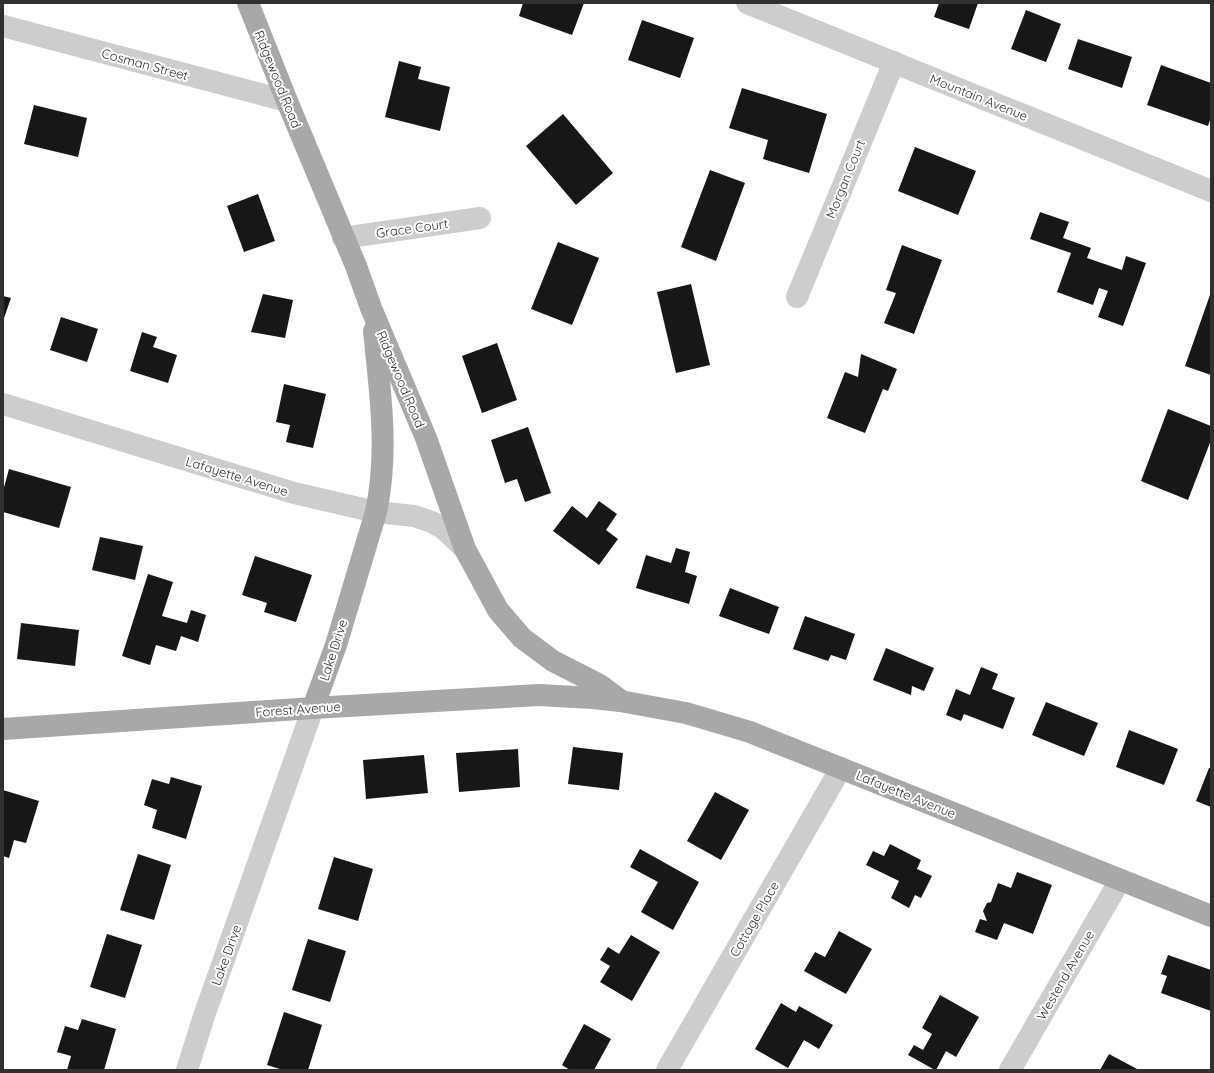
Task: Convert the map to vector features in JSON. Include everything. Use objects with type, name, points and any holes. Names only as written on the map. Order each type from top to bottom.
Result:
[{"type":"main road","name":"Ridgewood Road","points":[[248,3],[343,238],[356,266],[371,308],[426,438],[465,549],[498,610],[522,638],[553,661],[600,685],[620,701]]},
{"type":"main road","name":"Lake Drive","points":[[313,708],[336,645],[380,494],[382,471],[382,417],[371,308]]},
{"type":"main road","name":"Forest Avenue","points":[[3,729],[313,708],[539,695],[593,698]]},
{"type":"main road","name":"Lafayette Avenue","points":[[593,698],[620,701],[686,713],[750,732],[1211,916]]},
{"type":"street","name":"Mountain Avenue","points":[[747,3],[1211,191]]},
{"type":"street","name":"Cosman Street","points":[[3,26],[287,101]]},
{"type":"street","name":"Morgan Court","points":[[797,297],[894,62]]},
{"type":"street","name":"Grace Court","points":[[343,238],[480,218]]},
{"type":"street","name":"Lafayette Avenue","points":[[3,404],[294,493],[376,512],[414,516],[432,522],[444,529],[465,549]]},
{"type":"street","name":"Lake Drive","points":[[187,1070],[204,1016],[313,708]]},
{"type":"street","name":"Cottage Place","points":[[667,1070],[841,768]]},
{"type":"street","name":"Westend Avenue","points":[[1010,1070],[1120,880]]},
{"type":"building","points":[[523,3],[584,3],[572,35],[519,16]]},
{"type":"building","points":[[939,3],[978,3],[969,29],[934,17]]},
{"type":"building","points":[[1026,10],[1061,24],[1046,62],[1011,49]]},
{"type":"building","points":[[642,20],[694,38],[680,78],[628,60]]},
{"type":"building","points":[[1078,39],[1132,57],[1122,88],[1068,69]]},
{"type":"building","points":[[399,61],[421,67],[418,79],[450,87],[440,131],[385,117]]},
{"type":"building","points":[[1161,65],[1211,83],[1211,117],[1208,126],[1147,105]]},
{"type":"building","points":[[742,88],[827,114],[809,173],[763,159],[768,140],[729,128]]},
{"type":"building","points":[[34,105],[87,118],[78,157],[24,144]]},
{"type":"building","points":[[563,114],[613,173],[576,205],[526,146]]},
{"type":"building","points":[[915,147],[976,171],[958,215],[898,191]]},
{"type":"building","points":[[710,170],[745,183],[716,261],[681,247]]},
{"type":"building","points":[[258,194],[275,241],[244,252],[227,206]]},
{"type":"building","points":[[1040,212],[1069,222],[1063,238],[1091,248],[1087,258],[1122,270],[1126,256],[1146,263],[1123,326],[1098,317],[1108,291],[1099,288],[1093,305],[1057,292],[1071,253],[1030,239]]},
{"type":"building","points":[[558,242],[599,258],[572,325],[531,309]]},
{"type":"building","points":[[902,245],[942,260],[914,334],[884,323],[896,293],[886,290]]},
{"type":"building","points":[[691,284],[710,365],[676,373],[657,292]]},
{"type":"building","points":[[1211,292],[1211,375],[1185,366]]},
{"type":"building","points":[[263,294],[293,300],[285,338],[251,332]]},
{"type":"building","points":[[3,296],[11,298],[3,321]]},
{"type":"building","points":[[61,317],[98,329],[87,362],[50,350]]},
{"type":"building","points":[[142,332],[157,337],[153,347],[177,355],[168,383],[130,371]]},
{"type":"building","points":[[497,343],[517,400],[482,413],[462,356]]},
{"type":"building","points":[[861,354],[897,369],[888,391],[883,389],[865,433],[827,418],[845,372],[858,377]]},
{"type":"building","points":[[284,384],[326,394],[313,448],[286,442],[290,425],[276,422]]},
{"type":"building","points":[[1168,409],[1211,426],[1211,440],[1188,500],[1141,481]]},
{"type":"building","points":[[528,427],[551,493],[525,502],[517,479],[505,483],[491,440]]},
{"type":"building","points":[[9,469],[71,487],[59,528],[3,512],[3,491]]},
{"type":"building","points":[[599,501],[617,514],[606,530],[618,539],[599,565],[553,531],[572,506],[587,518]]},
{"type":"building","points":[[100,537],[143,546],[135,580],[92,570]]},
{"type":"building","points":[[676,548],[690,552],[685,572],[697,576],[689,604],[636,588],[646,555],[671,563]]},
{"type":"building","points":[[255,556],[312,575],[296,622],[264,612],[267,603],[242,595]]},
{"type":"building","points":[[148,574],[173,582],[162,616],[187,623],[191,610],[206,615],[198,642],[181,636],[176,651],[156,645],[150,665],[122,656]]},
{"type":"building","points":[[730,588],[779,607],[769,634],[719,616]]},
{"type":"building","points":[[805,616],[855,634],[846,660],[831,655],[828,661],[793,649]]},
{"type":"building","points":[[21,623],[79,630],[75,666],[17,659]]},
{"type":"building","points":[[886,648],[934,668],[924,691],[912,686],[911,695],[873,680]]},
{"type":"building","points":[[981,667],[998,674],[992,689],[1015,698],[1003,729],[964,714],[961,721],[946,715],[956,689],[970,695]]},
{"type":"building","points":[[1046,702],[1098,723],[1084,756],[1032,735]]},
{"type":"building","points":[[1129,730],[1178,749],[1164,785],[1116,767]]},
{"type":"building","points":[[573,747],[623,753],[619,790],[568,784]]},
{"type":"building","points":[[518,749],[520,787],[459,792],[456,753]]},
{"type":"building","points":[[424,755],[428,793],[366,799],[363,760]]},
{"type":"building","points":[[1209,768],[1211,768],[1211,807],[1196,801]]},
{"type":"building","points":[[171,777],[202,786],[186,839],[152,828],[157,810],[144,805],[152,779],[169,784]]},
{"type":"building","points":[[3,790],[39,801],[26,843],[14,840],[9,858],[3,856]]},
{"type":"building","points":[[715,792],[749,810],[721,860],[687,841]]},
{"type":"building","points":[[890,844],[921,860],[917,869],[932,876],[921,898],[915,895],[909,908],[891,898],[899,881],[866,865],[873,851],[884,856]]},
{"type":"building","points":[[640,849],[699,882],[673,930],[641,912],[658,882],[630,867]]},
{"type":"building","points":[[138,854],[171,865],[154,920],[120,910]]},
{"type":"building","points":[[334,857],[373,869],[358,921],[318,909]]},
{"type":"building","points":[[1017,872],[1052,885],[1033,934],[1004,923],[997,940],[975,932],[980,919],[987,921],[983,911],[987,903],[991,902],[998,883],[1011,888]]},
{"type":"building","points":[[839,931],[872,949],[846,994],[804,971],[815,952],[825,957]]},
{"type":"building","points":[[107,934],[142,945],[125,998],[90,987]]},
{"type":"building","points":[[631,935],[660,952],[632,1001],[600,982],[610,966],[600,960],[608,947],[619,954]]},
{"type":"building","points":[[308,939],[346,951],[330,1002],[292,990]]},
{"type":"building","points":[[1168,955],[1211,970],[1211,1011],[1161,993],[1167,976],[1161,974]]},
{"type":"building","points":[[940,995],[979,1017],[956,1057],[946,1051],[935,1070],[908,1055],[914,1045],[923,1050],[932,1034],[922,1028]]},
{"type":"building","points":[[781,1003],[796,1012],[799,1006],[833,1025],[819,1049],[804,1040],[788,1068],[755,1049]]},
{"type":"building","points":[[284,1012],[322,1025],[308,1070],[283,1070],[267,1065]]},
{"type":"building","points":[[82,1019],[116,1029],[104,1070],[67,1070],[71,1056],[57,1052],[65,1026],[78,1030]]},
{"type":"building","points":[[584,1024],[611,1039],[594,1070],[570,1070],[562,1065]]},
{"type":"building","points":[[1109,1054],[1139,1070],[1100,1070]]}]
